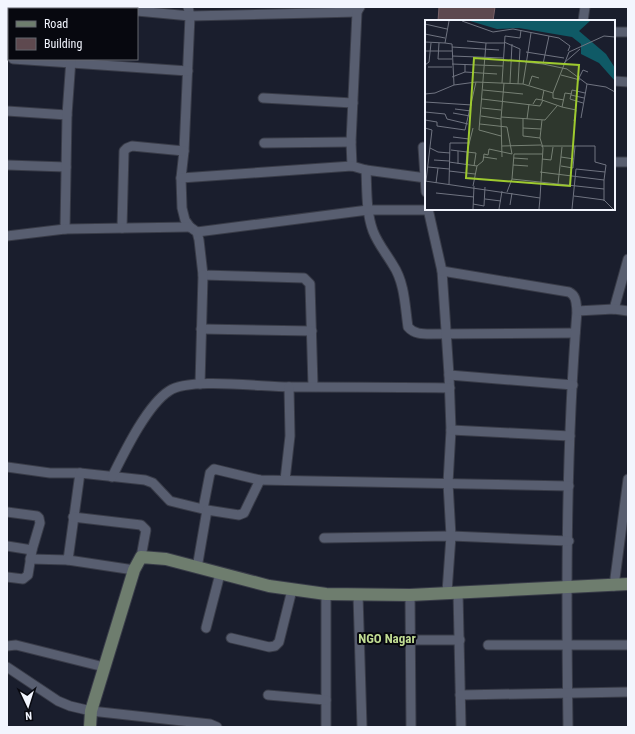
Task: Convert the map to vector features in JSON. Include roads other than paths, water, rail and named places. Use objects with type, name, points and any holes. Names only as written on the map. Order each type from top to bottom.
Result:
[{"type":"street","points":[[98,7],[108,8]]},
{"type":"street","points":[[583,20],[585,7]]},
{"type":"street","points":[[138,11],[189,12],[358,10],[351,142],[352,166]]},
{"type":"street","points":[[189,12],[188,71],[184,151],[181,178],[183,215],[193,230],[201,249],[203,275],[200,384]]},
{"type":"street","points":[[615,32],[628,32]]},
{"type":"street","points":[[32,60],[188,71]]},
{"type":"street","points":[[65,229],[67,116],[71,62]]},
{"type":"street","points":[[615,81],[628,82]]},
{"type":"street","points":[[263,98],[353,103]]},
{"type":"street","points":[[7,111],[67,116]]},
{"type":"street","points":[[264,143],[351,142]]},
{"type":"street","points":[[122,228],[124,151],[126,148],[132,146],[184,151]]},
{"type":"street","points":[[181,178],[352,166],[366,170],[425,178],[423,147]]},
{"type":"street","points":[[615,162],[628,162]]},
{"type":"street","points":[[7,165],[66,167]]},
{"type":"street","points":[[366,170],[368,210],[373,230],[381,249],[394,265],[400,279],[404,293],[408,327],[419,333],[575,333]]},
{"type":"street","points":[[7,236],[65,229],[122,228],[193,230],[368,210],[428,210],[442,271],[447,334],[451,430],[448,483],[452,592],[460,640],[461,727]]},
{"type":"street","points":[[614,309],[628,259]]},
{"type":"street","points":[[442,271],[569,292],[573,294],[576,300],[577,311],[570,436],[567,588],[568,727]]},
{"type":"street","points":[[203,275],[304,278],[310,284],[313,386]]},
{"type":"street","points":[[577,311],[614,309],[628,311]]},
{"type":"street","points":[[201,329],[312,332]]},
{"type":"street","points":[[449,375],[573,385]]},
{"type":"street","points":[[112,476],[131,439],[161,397],[178,386],[200,384],[289,387],[450,388]]},
{"type":"street","points":[[285,480],[290,436],[289,387]]},
{"type":"street","points":[[451,430],[570,436]]},
{"type":"street","points":[[7,467],[50,473],[80,473],[145,480],[159,488],[170,501],[239,515],[244,513],[260,480]]},
{"type":"street","points":[[197,568],[210,473],[214,469],[260,480],[569,486]]},
{"type":"street","points":[[68,560],[80,473]]},
{"type":"street","points":[[614,586],[628,479]]},
{"type":"street","points":[[7,512],[36,516],[40,518],[26,578],[7,577]]},
{"type":"street","points":[[73,517],[141,525],[146,530],[141,557],[134,570],[104,667],[92,711],[90,727]]},
{"type":"street","points":[[324,538],[451,536],[569,541]]},
{"type":"street","points":[[7,546],[31,554],[134,570]]},
{"type":"street","points":[[141,557],[166,559],[269,586],[326,594],[410,595],[614,586],[628,584]]},
{"type":"street","points":[[206,628],[220,574]]},
{"type":"street","points":[[232,638],[269,647],[275,646],[279,642],[292,590]]},
{"type":"street","points":[[326,594],[326,727]]},
{"type":"street","points":[[358,595],[362,727]]},
{"type":"street","points":[[410,595],[411,727]]},
{"type":"street","points":[[410,640],[460,640]]},
{"type":"street","points":[[7,646],[16,645],[104,667]]},
{"type":"street","points":[[488,646],[628,645]]},
{"type":"street","points":[[7,667],[58,701],[92,711],[214,724],[217,727]]},
{"type":"street","points":[[460,695],[628,692]]},
{"type":"street","points":[[268,695],[326,700]]},
{"type":"district","name":"NGO Nagar","points":[[387,638]]}]
